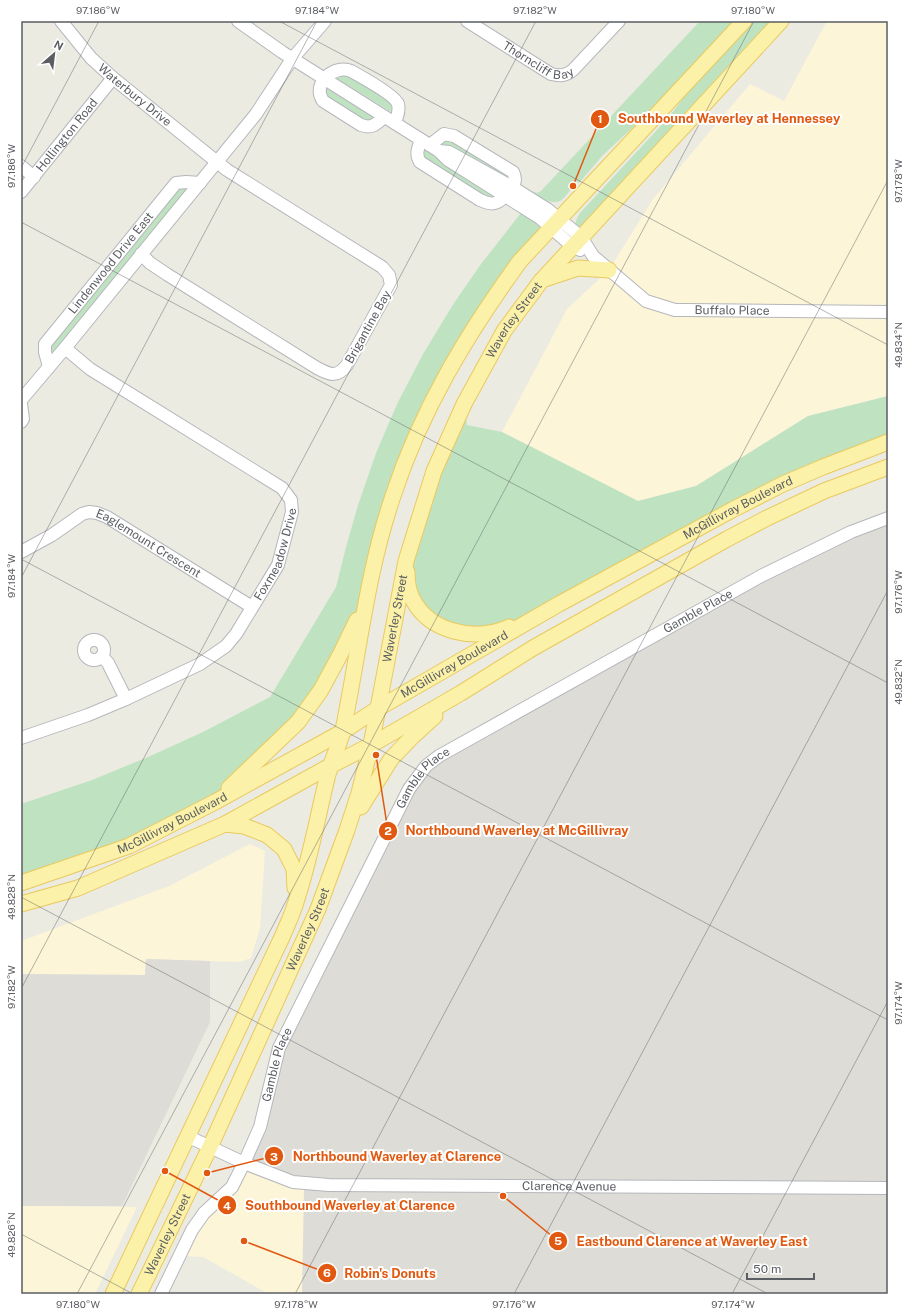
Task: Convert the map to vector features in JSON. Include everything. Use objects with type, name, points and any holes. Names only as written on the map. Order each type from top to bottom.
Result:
[{"type":"main road","name":"Waverley Street","points":[[113,1294],[283,935],[295,905],[330,766],[342,732],[366,601],[381,537],[393,496],[420,426],[446,373],[499,290],[520,261],[744,21]]},
{"type":"main road","name":"Waverley Street","points":[[139,1294],[210,1147],[318,909],[347,830],[359,793],[371,745],[406,561],[434,471],[464,404],[504,331],[541,281],[781,21]]},
{"type":"main road","points":[[541,281],[578,268],[609,270]]},
{"type":"main road","name":"McGillivray Boulevard","points":[[21,883],[129,846],[215,802],[342,732],[559,604],[732,510],[783,484],[888,442]]},
{"type":"main road","name":"McGillivray Boulevard","points":[[21,904],[78,888],[225,824],[371,745],[461,693],[533,648],[727,539],[824,491],[888,467]]},
{"type":"main road","points":[[406,561],[408,585],[416,604],[426,616],[436,624],[450,630],[467,634],[486,633],[501,630],[559,604]]},
{"type":"main road","points":[[215,802],[298,722],[321,690],[366,601]]},
{"type":"main road","points":[[347,830],[391,759],[412,737],[461,693]]},
{"type":"main road","points":[[225,824],[244,826],[267,835],[284,849],[294,869],[295,905]]},
{"type":"street","name":"Waterbury Drive","points":[[61,21],[91,58],[113,78],[217,162]]},
{"type":"street","points":[[238,21],[292,59],[430,145],[448,160],[504,197],[540,218],[555,224]]},
{"type":"street","name":"Lindenwood Drive East","points":[[21,422],[23,419],[22,397],[65,348],[256,114],[292,59],[324,21]]},
{"type":"street","name":"Thorncliff Bay","points":[[466,21],[551,74],[558,76],[567,75],[573,70],[619,21]]},
{"type":"street","points":[[384,117],[375,125],[367,127],[361,125],[323,101],[320,97],[319,89],[324,78],[336,70],[345,68],[351,70],[392,96],[398,103],[395,123]]},
{"type":"street","name":"Hollington Road","points":[[21,192],[113,78]]},
{"type":"street","points":[[504,197],[498,202],[488,204],[480,200],[420,162],[417,157],[417,152],[430,145],[444,134],[454,136],[513,172],[516,183],[512,187]]},
{"type":"street","points":[[430,145],[449,152],[512,187],[547,209],[555,224]]},
{"type":"street","name":"Brigantine Bay","points":[[141,254],[150,263],[168,275],[317,368],[327,373],[336,374],[342,372],[388,293],[391,285],[389,275],[382,267],[227,170],[217,162]]},
{"type":"street","points":[[21,166],[34,177]]},
{"type":"street","name":"Lindenwood Drive East","points":[[49,367],[45,352],[45,344],[176,183],[200,183]]},
{"type":"street","name":"Buffalo Place","points":[[555,224],[646,301],[675,310],[888,312]]},
{"type":"street","name":"Foxmeadow Drive","points":[[21,738],[88,715],[126,699],[200,664],[226,646],[236,634],[278,565],[292,512],[291,500],[282,488],[90,369],[65,348]]},
{"type":"street","name":"Eaglemount Crescent","points":[[21,552],[52,536],[82,514],[89,512],[97,513],[107,517],[252,607]]},
{"type":"street","name":"Gamble Place","points":[[161,1294],[192,1230],[204,1213],[232,1187],[260,1127],[279,1048],[406,795],[416,778],[426,766],[439,756],[544,699],[761,576],[852,532],[888,518]]},
{"type":"street","points":[[102,656],[108,663],[126,699]]},
{"type":"street","name":"Clarence Avenue","points":[[187,1136],[244,1163],[293,1182],[329,1185],[888,1188]]},
{"type":"shaded area","points":[[827,21],[888,21],[888,396],[808,416],[696,486],[638,501],[502,432],[567,309],[609,270],[653,199],[750,84],[784,101]]},
{"type":"shaded area","points":[[888,518],[888,1294],[302,1294],[304,1190],[310,1183],[244,1163],[279,1048],[426,766],[761,576]]},
{"type":"shaded area","points":[[250,844],[265,851],[260,928],[251,958],[240,962],[146,959],[145,975],[21,974],[21,941],[169,886]]},
{"type":"shaded area","points":[[146,959],[210,961],[210,1022],[122,1206],[21,1206],[21,974],[145,975]]},
{"type":"shaded area","points":[[244,1163],[310,1183],[302,1294],[267,1293],[203,1257],[183,1256],[198,1224]]},
{"type":"shaded area","points":[[21,1206],[137,1207],[95,1294],[21,1294]]},
{"type":"green space","points":[[700,21],[736,21],[659,103],[603,155],[579,183],[576,181],[570,187],[571,189],[563,199],[552,202],[541,198],[532,191],[537,193],[541,191]]},
{"type":"green space","points":[[752,21],[776,21],[584,226],[578,228],[576,223],[580,213],[668,118],[698,79]]},
{"type":"green space","points":[[345,73],[394,104],[393,113],[335,77]]},
{"type":"green space","points":[[326,88],[375,118],[370,124],[330,102],[324,89]]},
{"type":"green space","points":[[446,138],[510,175],[510,183],[441,143]]},
{"type":"green space","points":[[422,149],[495,197],[493,201],[425,161]]},
{"type":"green space","points":[[176,183],[200,183],[49,367],[45,344]]},
{"type":"green space","points":[[524,209],[554,224],[520,261],[420,426],[366,601],[321,690],[215,802],[21,883],[21,804],[92,780],[148,757],[203,732],[270,697],[336,587],[358,505],[376,453],[398,402],[423,354],[454,303],[481,264]]},
{"type":"green space","points":[[888,396],[888,442],[865,451],[501,630],[436,624],[408,585],[434,471],[464,404],[467,425],[502,432],[638,501],[696,486],[808,416]]},
{"type":"place","name":"Southbound Waverley at Hennessey","points":[[573,186]]},
{"type":"place","name":"Northbound Waverley at McGillivray","points":[[376,755]]},
{"type":"place","name":"Southbound Waverley at Clarence","points":[[165,1171]]},
{"type":"place","name":"Northbound Waverley at Clarence","points":[[207,1173]]},
{"type":"place","name":"Eastbound Clarence at Waverley East","points":[[503,1196]]},
{"type":"place","name":"Robin's Donuts","points":[[244,1241]]}]
